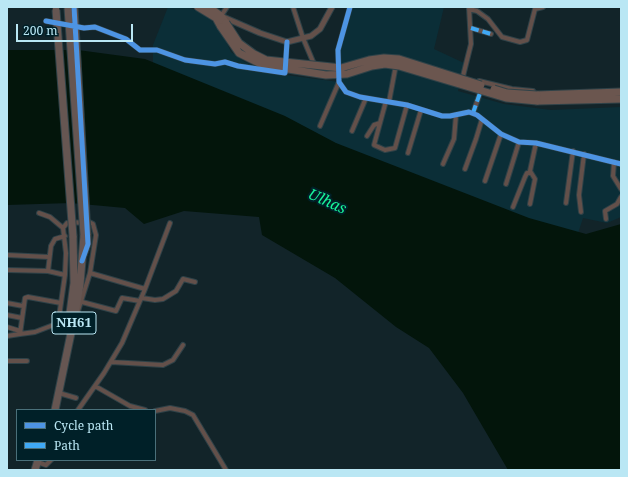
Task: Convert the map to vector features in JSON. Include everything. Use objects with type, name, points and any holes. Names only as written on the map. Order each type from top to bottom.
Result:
[{"type":"highway","name":"NH61","points":[[55,409],[86,235],[71,7]]},
{"type":"highway","name":"NH61","points":[[50,409],[69,324],[73,314],[74,283],[73,236],[56,8]]},
{"type":"highway","points":[[35,470],[40,463]]},
{"type":"main road","points":[[198,7],[218,17]]},
{"type":"main road","points":[[209,7],[239,43],[254,54],[266,60],[341,68],[369,60],[384,58],[399,59],[507,93],[537,98],[621,99]]},
{"type":"main road","points":[[548,98],[621,92]]},
{"type":"street","points":[[227,7],[218,17],[287,42],[311,36],[320,29],[332,7]]},
{"type":"street","points":[[293,7],[312,64]]},
{"type":"street","points":[[320,126],[339,82],[338,50],[350,7]]},
{"type":"street","points":[[463,76],[495,86],[544,93],[548,98],[543,105],[510,101],[460,86],[471,44],[469,8],[478,11],[488,19],[502,37],[520,42],[527,40],[536,8],[543,7]]},
{"type":"street","points":[[46,21],[84,28],[95,27],[126,39],[140,50],[157,50],[185,60],[215,64],[225,62],[238,66],[285,73],[287,42]]},
{"type":"street","points":[[471,28],[491,34]]},
{"type":"street","points":[[253,52],[264,57],[338,66]]},
{"type":"street","points":[[396,70],[374,145],[380,149],[392,150],[396,146],[407,105]]},
{"type":"street","points":[[339,82],[346,92],[366,98],[407,105],[442,116],[456,115],[462,112],[473,113],[501,134],[519,142],[536,143],[621,164]]},
{"type":"street","points":[[473,113],[480,93]]},
{"type":"street","points":[[352,131],[366,98]]},
{"type":"street","points":[[408,153],[422,110]]},
{"type":"street","points":[[443,164],[454,139],[456,115]]},
{"type":"street","points":[[465,169],[482,119]]},
{"type":"street","points":[[367,136],[374,125],[380,123]]},
{"type":"street","points":[[485,181],[501,134]]},
{"type":"street","points":[[506,184],[519,142]]},
{"type":"street","points":[[530,204],[535,179],[531,173],[536,143]]},
{"type":"street","points":[[566,203],[573,151]]},
{"type":"street","points":[[581,212],[579,195],[584,154]]},
{"type":"street","points":[[614,162],[613,176],[621,189]]},
{"type":"street","points":[[513,207],[527,173],[531,173]]},
{"type":"street","points":[[606,219],[605,211],[617,204],[621,196]]},
{"type":"street","points":[[38,213],[50,217],[63,228],[65,275],[58,324]]},
{"type":"street","points":[[63,228],[67,223],[89,222],[93,224],[96,235],[90,273],[82,302],[78,315],[73,314]]},
{"type":"street","points":[[79,409],[111,362],[122,343],[145,289],[170,223]]},
{"type":"street","points":[[82,261],[88,244],[86,235]]},
{"type":"street","points":[[48,272],[51,246],[55,239],[64,236]]},
{"type":"street","points":[[7,255],[49,257]]},
{"type":"street","points":[[7,270],[48,272],[65,275]]},
{"type":"street","points":[[90,273],[145,289]]},
{"type":"street","points":[[82,302],[114,311],[117,310],[122,298],[163,299],[176,291],[184,279],[195,282]]},
{"type":"street","points":[[20,332],[25,298],[28,296],[61,303]]},
{"type":"street","points":[[7,303],[23,306]]},
{"type":"street","points":[[7,315],[22,318]]},
{"type":"street","points":[[7,336],[20,332],[35,332],[58,324],[69,324]]},
{"type":"street","points":[[7,327],[20,332]]},
{"type":"street","points":[[111,362],[163,366],[173,360],[183,345]]},
{"type":"street","points":[[7,360],[27,361]]},
{"type":"street","points":[[95,386],[130,406],[142,409]]},
{"type":"street","points":[[59,393],[76,398]]},
{"type":"street","points":[[156,411],[170,408],[185,410],[193,415],[226,470]]},
{"type":"street","points":[[40,463],[46,465],[50,461]]},
{"type":"shaded area","points":[[168,7],[188,7],[208,16],[223,35],[231,52],[245,62],[271,73],[339,82],[335,53],[347,7],[444,7],[434,49],[464,63],[458,91],[504,104],[551,110],[621,107],[621,217],[607,223],[583,218],[575,242],[476,203],[153,66],[153,45]]},
{"type":"water","name":"Ulhas","points":[[7,50],[78,50],[145,59],[285,116],[336,143],[529,218],[586,234],[621,224],[621,470],[508,470],[463,393],[429,348],[396,327],[335,278],[262,235],[259,217],[184,211],[144,224],[125,208],[71,203],[7,205]]},
{"type":"marked path","points":[[471,28],[491,34]]},
{"type":"marked path","points":[[473,113],[480,93]]},
{"type":"cycle path","points":[[74,7],[88,244],[82,261]]},
{"type":"cycle path","points":[[350,7],[338,50],[339,82],[346,92],[360,97],[407,105],[442,116],[469,112],[477,115],[501,134],[519,142],[536,143],[621,164]]},
{"type":"cycle path","points":[[46,21],[84,28],[95,27],[126,39],[140,50],[157,50],[185,60],[215,64],[225,62],[238,66],[285,73],[287,42]]}]
